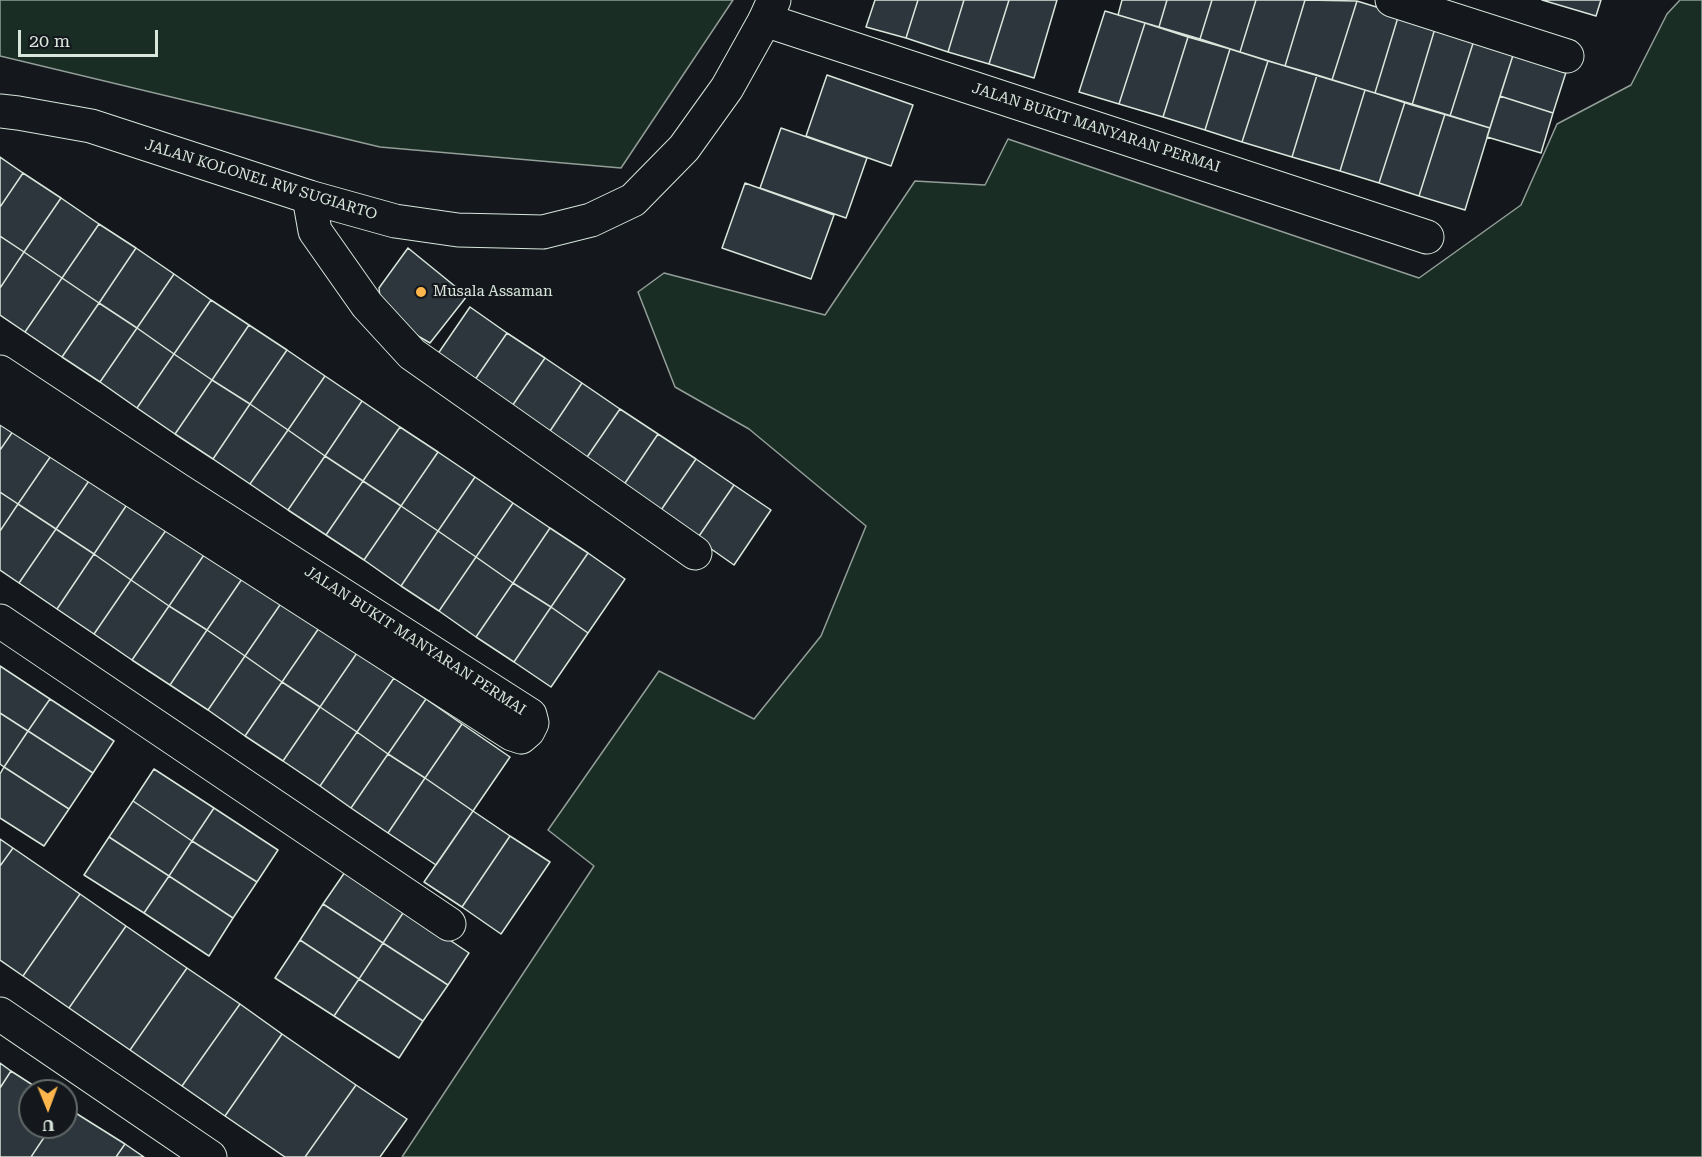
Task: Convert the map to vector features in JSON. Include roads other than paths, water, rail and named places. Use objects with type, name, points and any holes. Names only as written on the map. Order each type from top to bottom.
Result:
[{"type":"street","points":[[1392,0],[1567,56]]},
{"type":"street","name":"JALAN KOLONEL RW SUGIARTO","points":[[0,111],[91,126],[309,197],[395,221],[458,230],[543,232],[591,220],[633,200],[684,148],[727,88],[769,10]]},
{"type":"street","name":"JALAN BUKIT MANYARAN PERMAI","points":[[769,10],[1427,237]]},
{"type":"street","points":[[309,197],[315,231],[367,305],[412,354],[695,553]]},
{"type":"street","name":"JALAN BUKIT MANYARAN PERMAI","points":[[0,372],[177,489],[530,715],[532,723],[528,731],[521,737],[512,734],[0,405]]},
{"type":"street","points":[[0,621],[449,924]]},
{"type":"street","points":[[0,1014],[210,1157]]},
{"type":"place","name":"Musala Assaman","points":[[421,292]]}]
